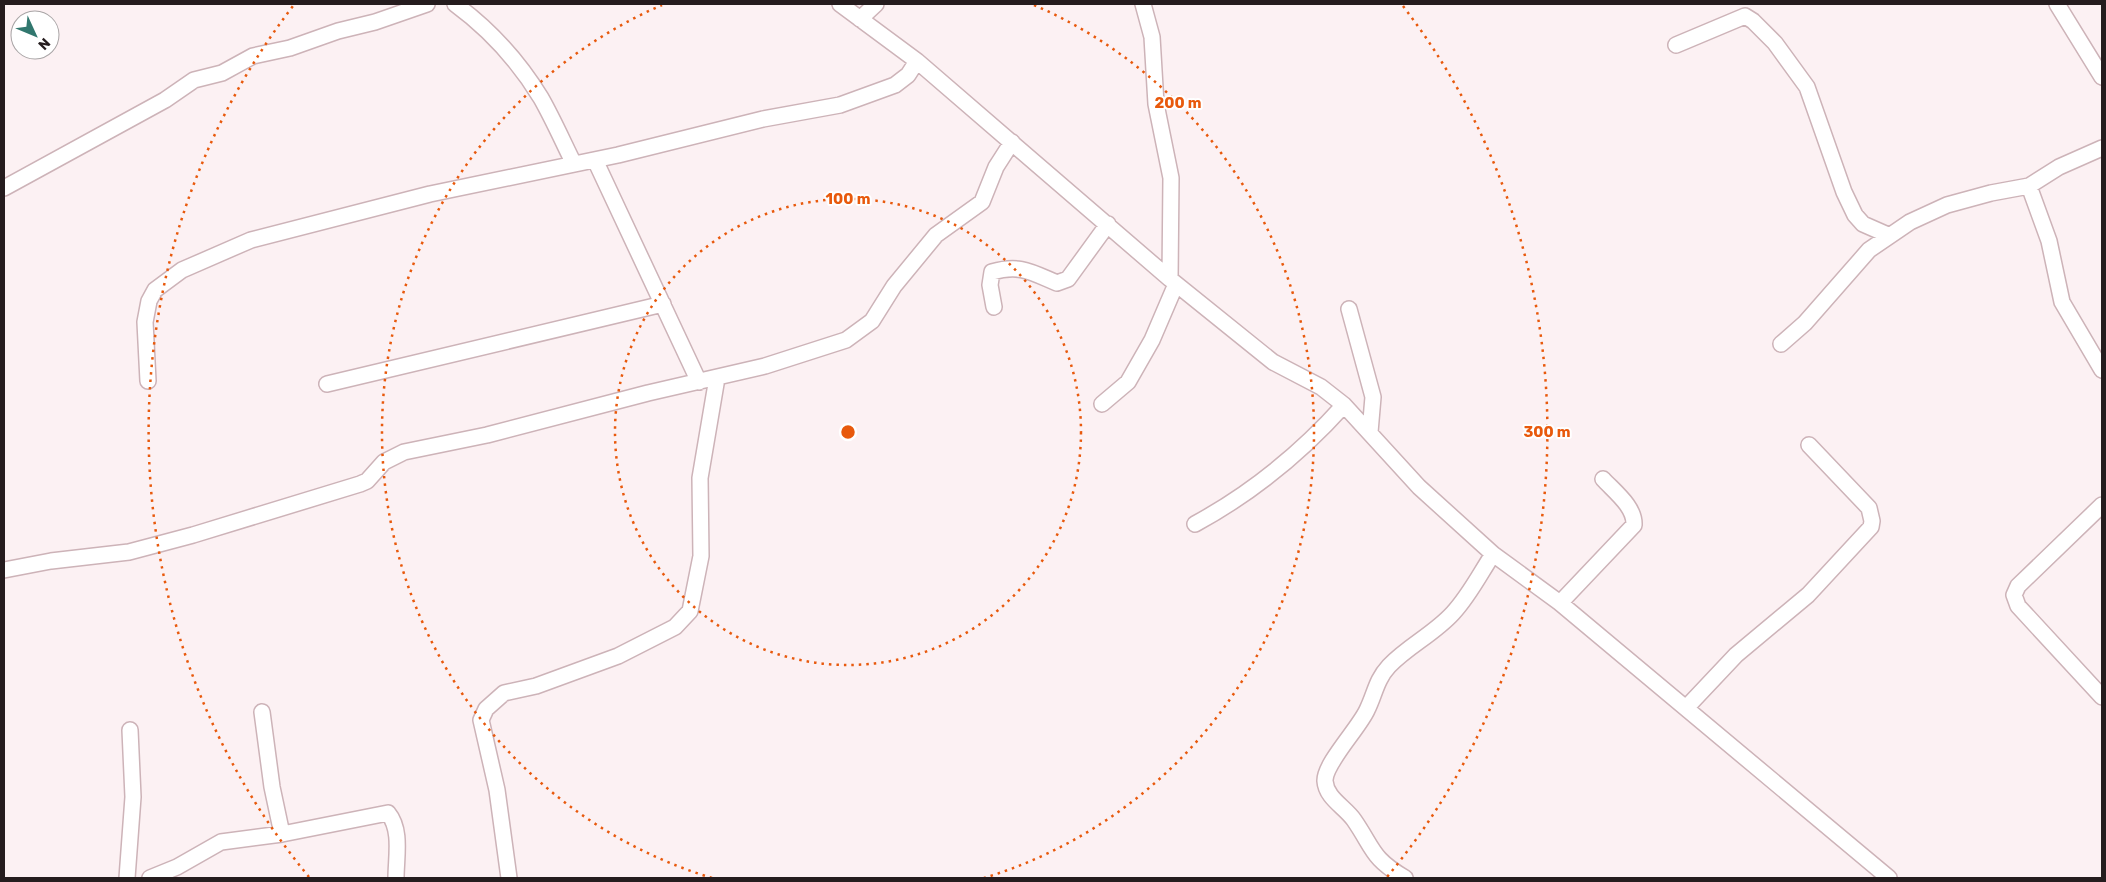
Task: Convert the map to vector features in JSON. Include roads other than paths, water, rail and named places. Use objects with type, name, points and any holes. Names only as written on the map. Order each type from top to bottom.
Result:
[{"type":"street","points":[[4,188],[165,100],[194,80],[222,73],[253,56],[290,48],[338,31],[375,22],[427,4]]},
{"type":"street","points":[[455,4],[482,24],[520,68],[541,98],[574,164]]},
{"type":"street","points":[[840,4],[917,61],[1173,281],[1273,362],[1321,388],[1344,405],[1419,487],[1493,554],[1560,603],[1889,878]]},
{"type":"street","points":[[860,19],[876,4]]},
{"type":"street","points":[[1102,404],[1128,382],[1152,340],[1173,281],[1171,178],[1156,104],[1152,37],[1143,4]]},
{"type":"street","points":[[2057,4],[2102,77]]},
{"type":"street","points":[[1676,44],[1745,16],[1753,21],[1775,43],[1807,87],[1844,192],[1855,215],[1863,224],[1888,235]]},
{"type":"street","points":[[148,381],[144,331],[149,300],[155,290],[182,270],[251,240],[430,194],[595,160],[763,119],[840,106],[895,86],[908,75],[917,61]]},
{"type":"street","points":[[4,570],[51,561],[130,552],[166,543],[360,484],[367,480],[384,462],[404,452],[495,432],[765,366],[846,340],[872,322],[914,258],[936,235],[982,202],[996,167],[1012,142]]},
{"type":"street","points":[[1781,344],[1805,322],[1854,265],[1888,235],[1910,222],[1947,205],[1991,193],[2029,186],[2059,167],[2102,148]]},
{"type":"street","points":[[595,160],[699,382]]},
{"type":"street","points":[[2029,186],[2049,241],[2062,302],[2102,370]]},
{"type":"street","points":[[994,308],[990,285],[992,272],[1009,267],[1023,268],[1057,283],[1063,283],[1068,280],[1108,224]]},
{"type":"street","points":[[327,384],[663,304]]},
{"type":"street","points":[[1349,309],[1373,396],[1370,432]]},
{"type":"street","points":[[509,878],[496,790],[481,720],[486,709],[504,693],[536,686],[618,656],[675,628],[686,618],[690,611],[701,556],[700,478],[717,378]]},
{"type":"street","points":[[1195,524],[1269,477],[1324,428],[1344,405]]},
{"type":"street","points":[[1686,708],[1736,655],[1808,595],[1871,527],[1872,521],[1869,508],[1809,446]]},
{"type":"street","points":[[1560,603],[1634,525],[1634,517],[1631,510],[1603,479]]},
{"type":"street","points":[[2102,505],[2018,586],[2014,595],[2018,606],[2102,697]]},
{"type":"street","points":[[1405,878],[1384,865],[1374,855],[1353,819],[1326,790],[1325,779],[1330,766],[1367,711],[1378,681],[1401,654],[1453,613],[1493,554]]},
{"type":"street","points":[[262,712],[272,787],[282,834]]},
{"type":"street","points":[[127,878],[133,797],[130,730]]},
{"type":"street","points":[[150,878],[177,867],[221,842],[282,834],[388,814],[395,822],[397,832],[396,878]]}]
